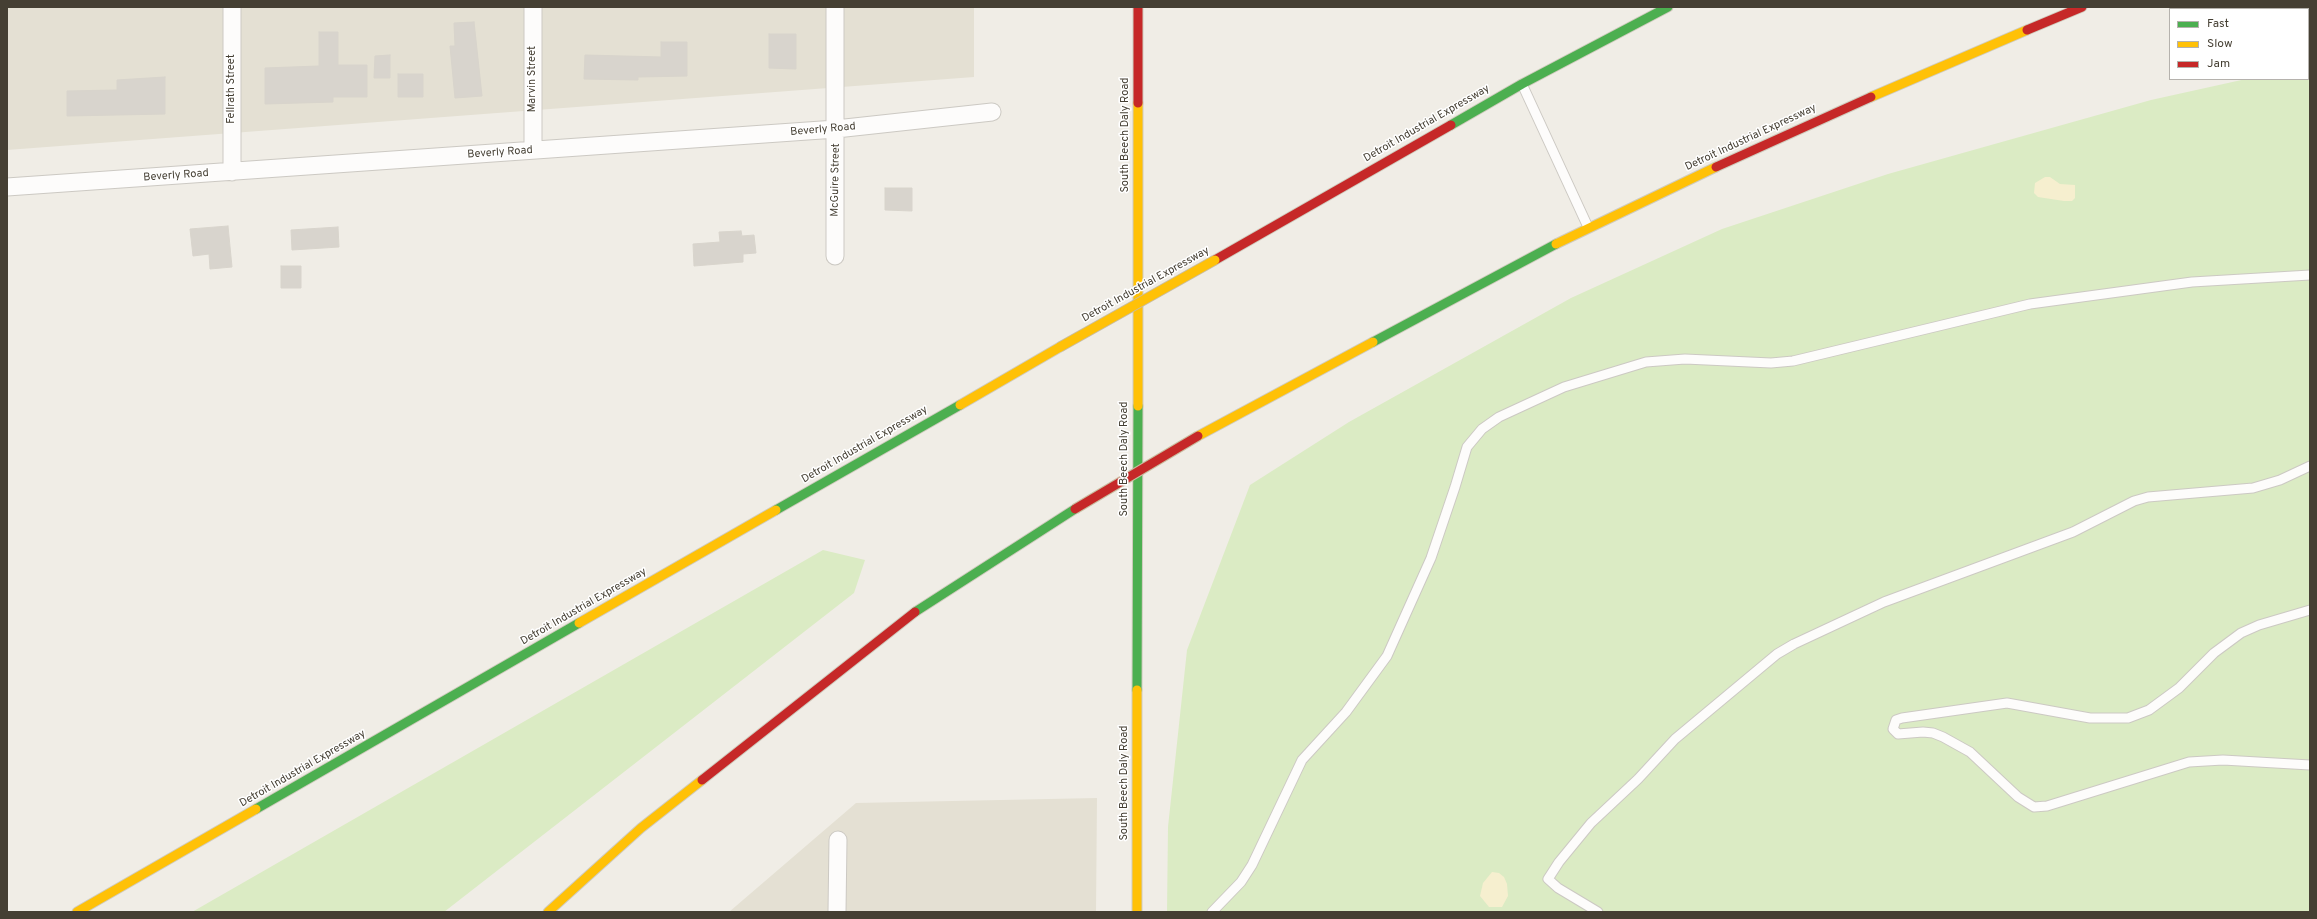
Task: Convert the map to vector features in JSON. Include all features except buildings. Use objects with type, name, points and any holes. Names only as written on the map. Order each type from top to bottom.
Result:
[{"type":"main road","name":"South Beech Daly Road","points":[[1137,912],[1138,7]]},
{"type":"main road","name":"Detroit Industrial Expressway","points":[[77,912],[1060,347],[1522,84],[1668,7]]},
{"type":"main road","name":"Detroit Industrial Expressway","points":[[548,912],[641,828],[908,616],[1075,509],[1198,436],[1588,227],[1792,131],[2082,7]]},
{"type":"street","name":"Fellrath Street","points":[[232,7],[232,172]]},
{"type":"street","name":"Marvin Street","points":[[533,7],[533,150]]},
{"type":"street","name":"McGuire Street","points":[[835,7],[835,256]]},
{"type":"street","name":"Beverly Road","points":[[7,188],[836,129],[992,112]]},
{"type":"street","points":[[837,912],[838,840]]},
{"type":"lane","points":[[1522,84],[1588,227]]},
{"type":"lane","points":[[1212,912],[1241,882],[1252,865],[1302,760],[1346,712],[1387,656],[1431,558],[1456,487],[1467,447],[1482,429],[1499,417],[1564,387],[1646,362],[1685,359],[1771,363],[1793,361],[2030,304],[2192,282],[2310,275]]},
{"type":"lane","points":[[1598,912],[1558,888],[1548,879],[1559,862],[1591,823],[1638,779],[1675,739],[1777,654],[1794,644],[1884,602],[2073,532],[2134,501],[2148,497],[2253,488],[2280,480],[2310,466]]},
{"type":"lane","points":[[2310,610],[2259,625],[2241,633],[2218,649],[2179,688],[2149,710],[2128,718],[2090,718],[2007,703],[1902,718],[1896,720],[1893,729],[1898,734],[1904,735],[1933,733],[1958,745],[1980,760],[2018,797],[2034,806],[2047,806],[2190,762],[2223,760],[2310,765]]},
{"type":"shaded area","points":[[7,7],[974,7],[974,77],[7,150]]},
{"type":"shaded area","points":[[1097,798],[1096,912],[729,912],[856,803]]},
{"type":"green space","points":[[2310,69],[2310,912],[1167,912],[1168,827],[1187,650],[1250,485],[1349,422],[1571,298],[1722,229],[1888,174],[2151,100],[2241,80],[2309,80]]},
{"type":"green space","points":[[823,550],[865,560],[854,593],[444,912],[192,912]]},
{"type":"sand","points":[[2045,177],[2050,177],[2060,184],[2075,185],[2075,198],[2072,201],[2064,201],[2038,197],[2034,193],[2035,183]]},
{"type":"sand","points":[[1492,872],[1499,873],[1504,877],[1507,884],[1508,896],[1502,907],[1489,907],[1480,896],[1483,883]]},
{"type":"traffic: fast","points":[[1451,125],[1522,84],[1668,7]]},
{"type":"traffic: fast","points":[[1373,342],[1556,244]]},
{"type":"traffic: fast","points":[[776,510],[960,405]]},
{"type":"traffic: fast","points":[[1137,690],[1138,406]]},
{"type":"traffic: fast","points":[[915,612],[1075,509]]},
{"type":"traffic: fast","points":[[256,809],[579,623]]},
{"type":"traffic: slow","points":[[1871,97],[2027,30]]},
{"type":"traffic: slow","points":[[1138,103],[1138,406]]},
{"type":"traffic: slow","points":[[1556,244],[1716,167]]},
{"type":"traffic: slow","points":[[1060,347],[1215,260]]},
{"type":"traffic: slow","points":[[1198,436],[1373,342]]},
{"type":"traffic: slow","points":[[960,405],[1060,347]]},
{"type":"traffic: slow","points":[[579,623],[776,510]]},
{"type":"traffic: slow","points":[[1137,690],[1137,912]]},
{"type":"traffic: slow","points":[[548,912],[641,828],[702,780]]},
{"type":"traffic: slow","points":[[77,912],[256,809]]},
{"type":"traffic: jam","points":[[1138,7],[1138,103]]},
{"type":"traffic: jam","points":[[2027,30],[2082,7]]},
{"type":"traffic: jam","points":[[1716,167],[1871,97]]},
{"type":"traffic: jam","points":[[1215,260],[1451,125]]},
{"type":"traffic: jam","points":[[1075,509],[1198,436]]},
{"type":"traffic: jam","points":[[702,780],[915,612]]}]
